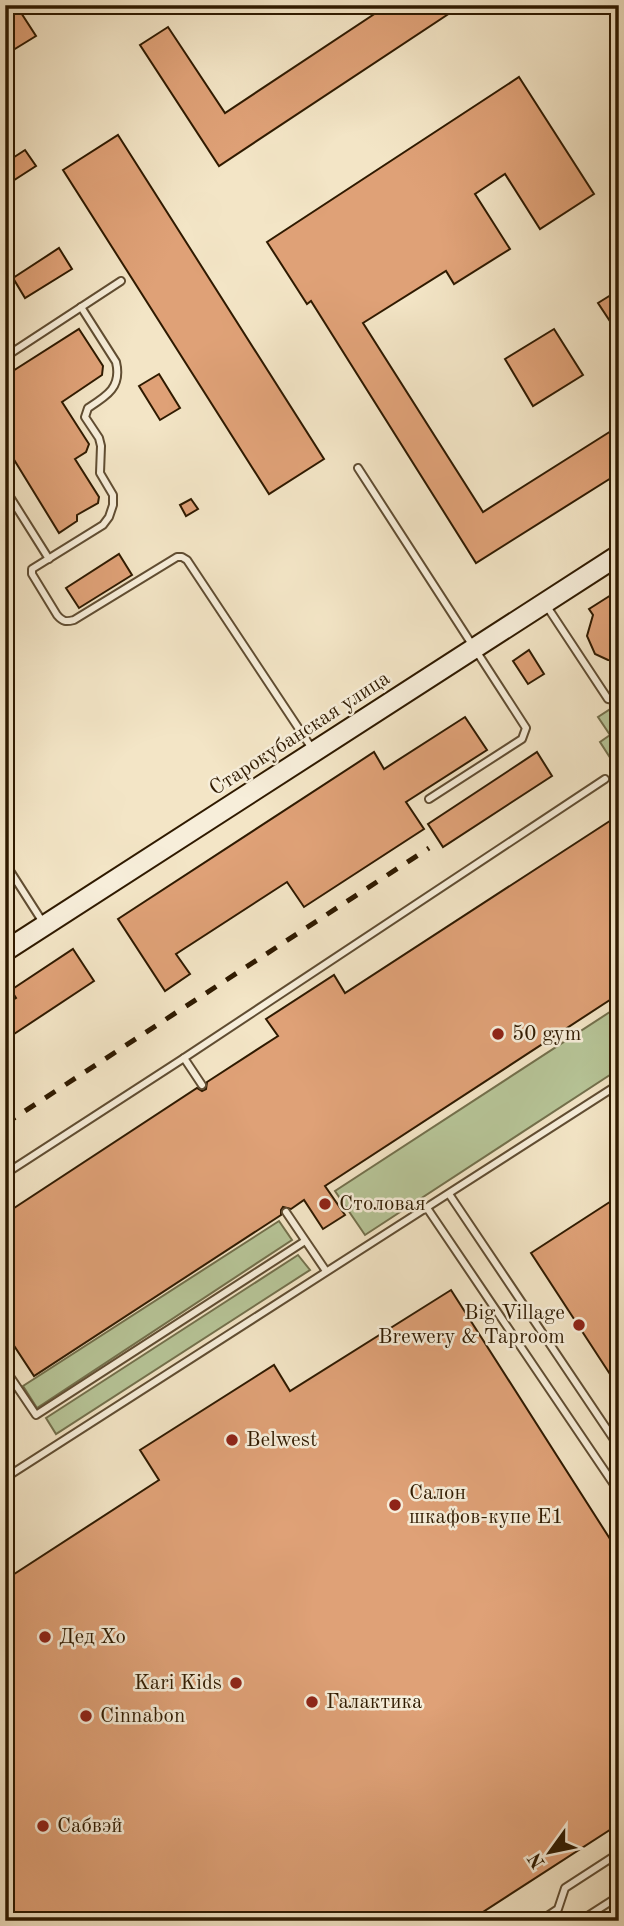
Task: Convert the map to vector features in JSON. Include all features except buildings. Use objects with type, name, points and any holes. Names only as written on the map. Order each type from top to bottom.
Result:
[{"type":"street","name":"Старокубанская улица","points":[[5,951],[619,555]]},
{"type":"lane","points":[[5,357],[121,281]]},
{"type":"lane","points":[[81,307],[116,362],[118,372],[115,387],[88,408],[85,417],[99,438],[100,473],[113,495],[113,506],[103,525],[32,569],[32,574],[57,615],[68,622],[177,557],[187,560],[314,752]]},
{"type":"lane","points":[[358,468],[526,729],[522,739],[429,799]]},
{"type":"lane","points":[[5,489],[49,559]]},
{"type":"lane","points":[[545,603],[608,699],[619,697]]},
{"type":"lane","points":[[5,1174],[605,779]]},
{"type":"lane","points":[[5,863],[45,925]]},
{"type":"lane","points":[[184,1058],[202,1085]]},
{"type":"lane","points":[[5,1478],[619,1084]]},
{"type":"lane","points":[[449,1194],[619,1447]]},
{"type":"lane","points":[[427,1208],[619,1492]]},
{"type":"lane","points":[[286,1212],[326,1271]]},
{"type":"lane","points":[[5,1369],[36,1415],[305,1241]]},
{"type":"lane","points":[[540,1921],[558,1909],[565,1888],[619,1853]]},
{"type":"lane","points":[[580,1921],[619,1896]]},
{"type":"green space","points":[[612,708],[619,719],[618,770],[600,742],[610,735],[598,717]]},
{"type":"green space","points":[[619,1006],[619,1069],[365,1235],[335,1191]]},
{"type":"green space","points":[[279,1221],[292,1240],[37,1408],[23,1386]]},
{"type":"green space","points":[[298,1255],[310,1270],[56,1434],[46,1418]]},
{"type":"railway","points":[[5,1124],[429,848]]},
{"type":"place","name":"50 gym","points":[[498,1034]]},
{"type":"place","name":"Столовая","points":[[325,1204]]},
{"type":"place","name":"Big Village Brewery & Taproom","points":[[579,1325]]},
{"type":"place","name":"Belwest","points":[[232,1440]]},
{"type":"place","name":"Салон шкафов-купе Е1","points":[[395,1505]]},
{"type":"place","name":"Дед Хо","points":[[45,1637]]},
{"type":"place","name":"Kari Kids","points":[[236,1683]]},
{"type":"place","name":"Галактика","points":[[312,1702]]},
{"type":"place","name":"Cinnabon","points":[[86,1716]]},
{"type":"place","name":"Сабвэй","points":[[43,1826]]}]
